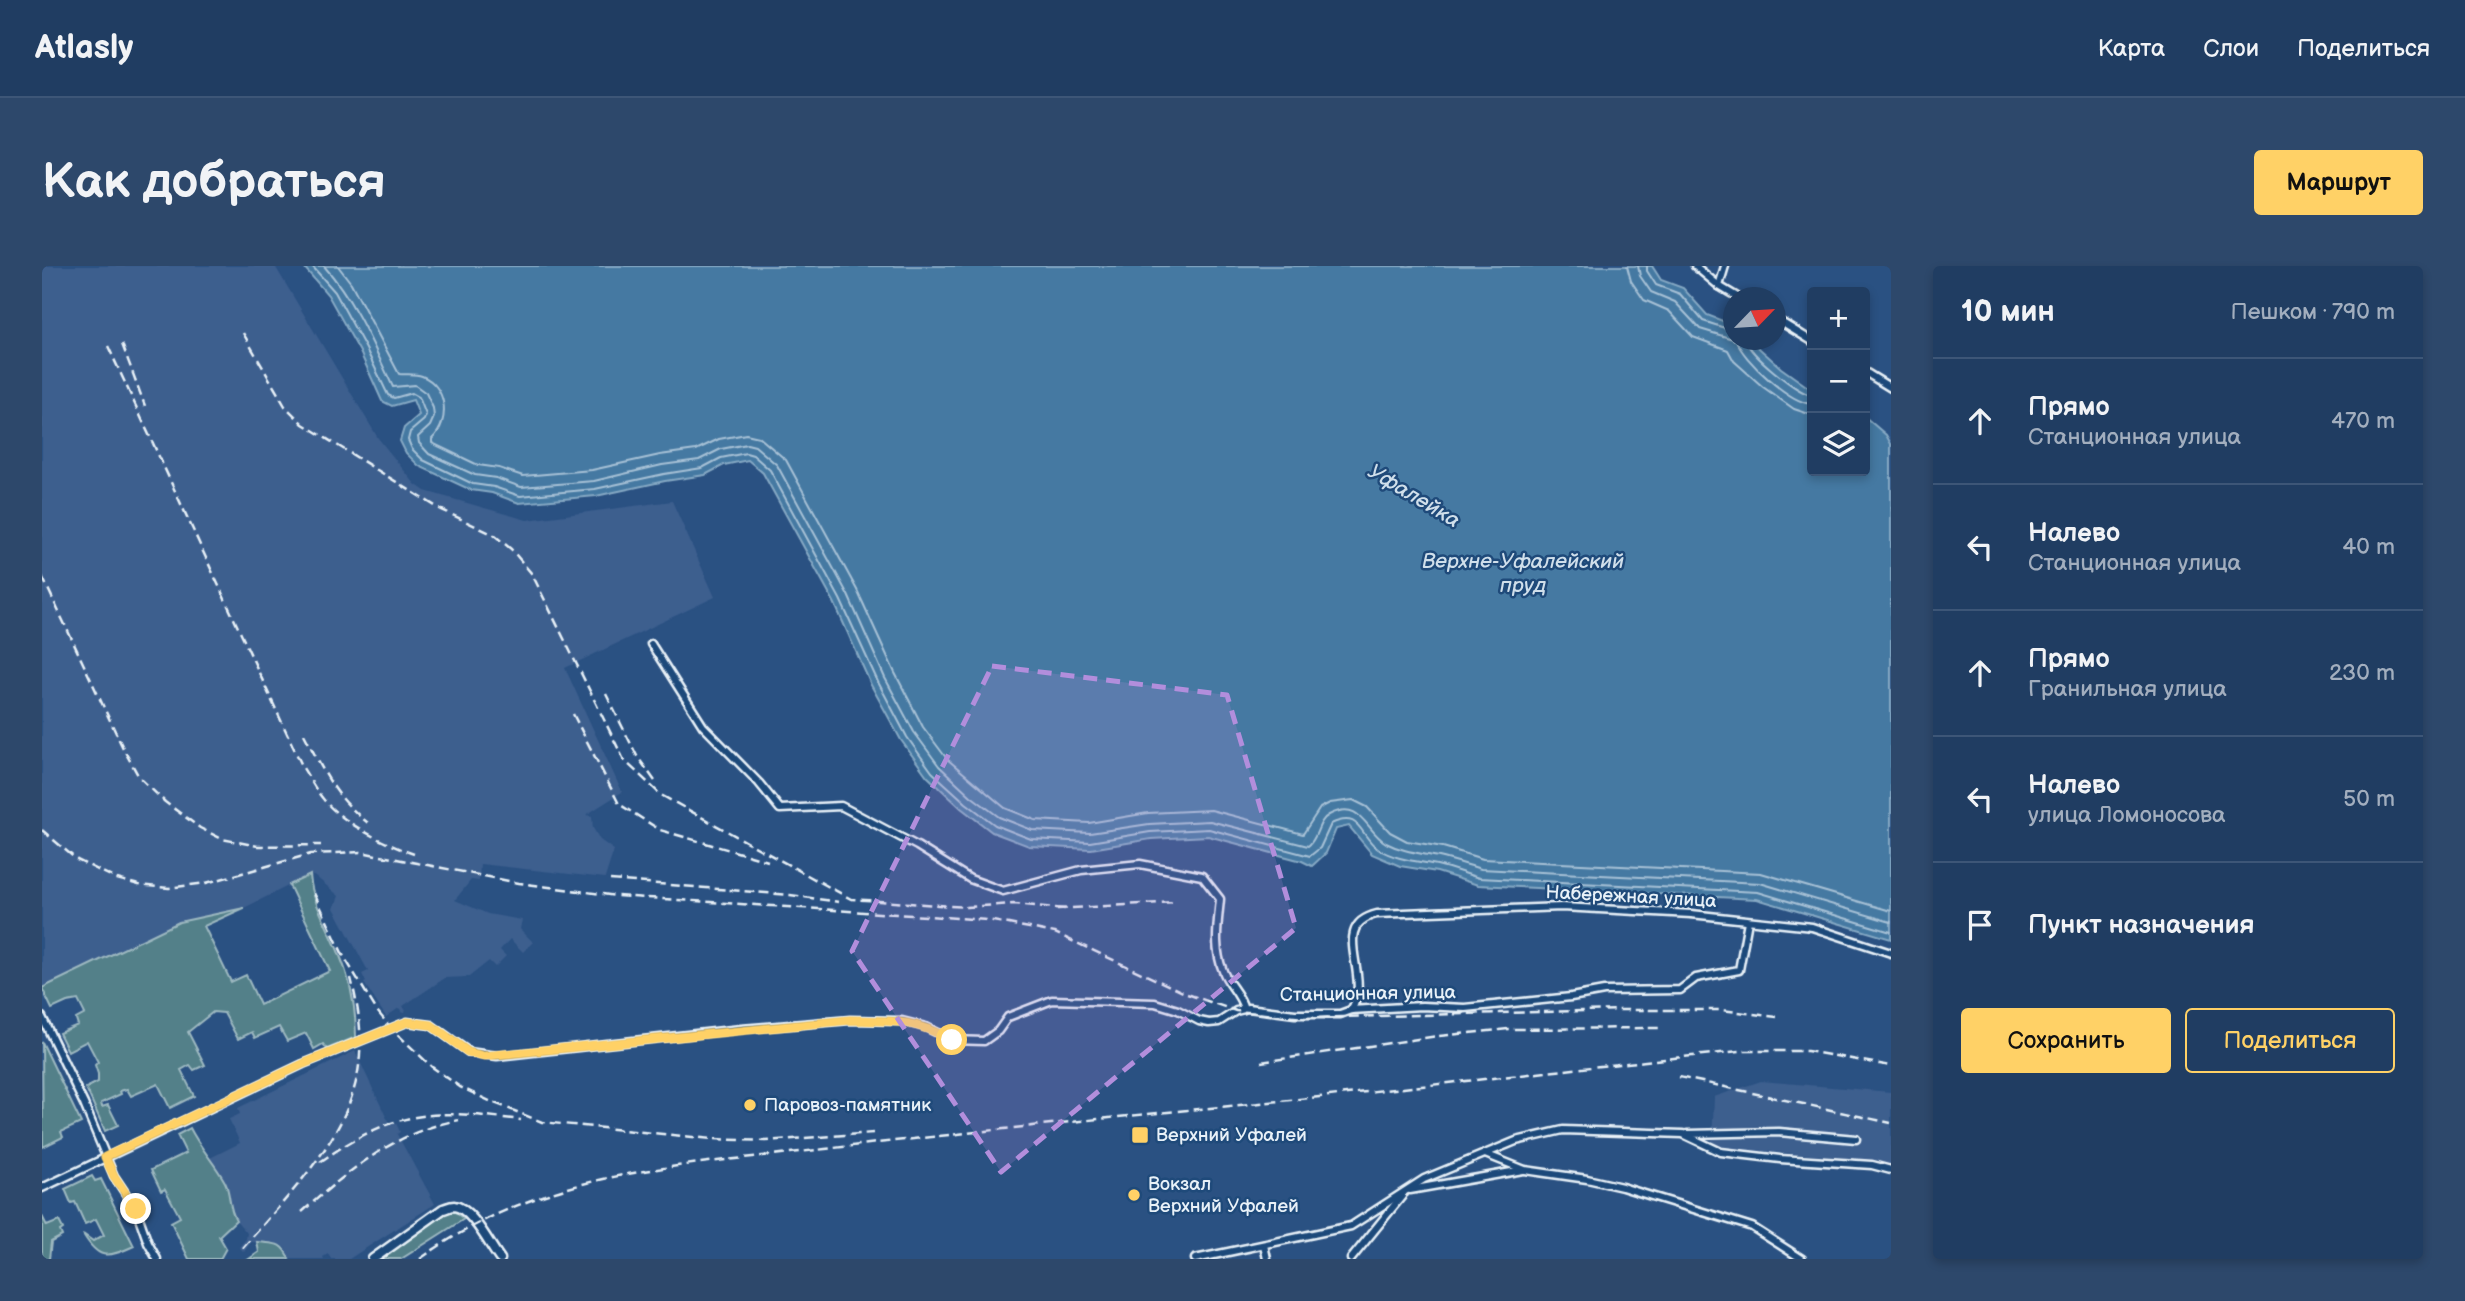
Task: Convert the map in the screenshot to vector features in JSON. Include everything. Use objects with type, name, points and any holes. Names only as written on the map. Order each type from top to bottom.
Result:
[{"type":"street","points":[[1695,266],[1723,288]]},
{"type":"street","points":[[1719,286],[1725,266]]},
{"type":"street","points":[[1786,325],[1807,338]]},
{"type":"street","points":[[1870,375],[1891,388]]},
{"type":"street","points":[[651,644],[702,726],[780,808],[841,806],[917,846],[970,878],[1003,891],[1081,870],[1140,864],[1202,877],[1220,899],[1216,943],[1223,972],[1241,998],[1244,1009]]},
{"type":"street","name":"Набережная улица","points":[[1351,1010],[1357,1000],[1358,987],[1352,933],[1364,917],[1377,914],[1562,907],[1691,914],[1812,928],[1891,953]]},
{"type":"street","name":"Станционная улица","points":[[42,1188],[303,1064],[407,1022],[431,1025],[468,1052],[497,1056],[741,1029],[850,1020],[902,1021],[926,1027],[952,1040],[984,1041],[998,1031],[1009,1017],[1052,1000],[1155,1003],[1209,1023],[1219,1022],[1244,1009],[1295,1014],[1340,1014],[1351,1010],[1422,1006],[1465,1008],[1604,991],[1680,990],[1696,978],[1739,970],[1748,921]]},
{"type":"street","points":[[42,1017],[84,1104],[114,1176],[136,1209],[148,1243],[157,1259]]},
{"type":"street","points":[[1195,1259],[1352,1226],[1424,1180],[1516,1141],[1563,1130],[1683,1134],[1779,1132],[1856,1139]]},
{"type":"street","points":[[1683,1134],[1721,1152],[1872,1165],[1891,1170]]},
{"type":"street","points":[[1485,1154],[1525,1170],[1622,1187],[1752,1227],[1802,1259]]},
{"type":"street","points":[[1351,1259],[1407,1190],[1525,1170]]},
{"type":"street","points":[[373,1259],[443,1209],[455,1206],[464,1209],[472,1217],[500,1259]]},
{"type":"street","points":[[1264,1245],[1268,1259]]},
{"type":"highlighted area","points":[[992,666],[1227,695],[1296,928],[1001,1172],[852,951]]},
{"type":"shaded area","points":[[42,266],[275,266],[378,438],[415,484],[425,491],[527,520],[672,501],[715,597],[565,668],[622,792],[586,815],[592,816],[593,828],[600,840],[614,850],[605,878],[480,864],[479,881],[471,880],[455,900],[488,914],[522,920],[520,929],[533,942],[523,952],[510,939],[500,950],[506,956],[495,967],[489,961],[469,977],[445,978],[403,1006],[406,1011],[403,1013],[399,1008],[386,1017],[364,983],[366,982],[362,974],[368,971],[334,908],[339,896],[310,875],[244,908],[179,922],[42,988]]},
{"type":"shaded area","points":[[355,1051],[390,1125],[396,1123],[400,1132],[397,1134],[435,1204],[349,1259],[331,1259],[328,1254],[324,1259],[289,1259],[285,1248],[278,1244],[251,1242],[244,1252],[239,1247],[246,1239],[247,1233],[234,1218],[226,1184],[210,1158],[240,1143],[229,1119],[240,1114],[238,1108]]},
{"type":"shaded area","points":[[1761,1081],[1891,1092],[1891,1165],[1871,1160],[1726,1148],[1712,1143],[1714,1097]]},
{"type":"green space","points":[[310,875],[317,905],[349,982],[356,1037],[327,1049],[323,1044],[314,1049],[306,1033],[287,1041],[279,1027],[255,1038],[252,1032],[238,1039],[224,1013],[213,1012],[188,1032],[205,1065],[194,1070],[190,1065],[181,1070],[194,1096],[170,1108],[158,1084],[131,1096],[127,1089],[120,1091],[121,1094],[101,1103],[102,1107],[108,1105],[118,1125],[105,1131],[86,1088],[98,1082],[95,1065],[98,1062],[87,1041],[68,1051],[59,1033],[78,1025],[76,1019],[85,1014],[78,1000],[52,1009],[42,988],[179,922],[244,908],[204,926],[231,982],[246,975],[260,1005],[330,971],[289,885]]},
{"type":"green space","points":[[42,1042],[81,1123],[61,1132],[63,1137],[43,1147]]},
{"type":"green space","points":[[190,1128],[225,1182],[236,1220],[219,1236],[226,1248],[220,1259],[189,1259],[171,1222],[180,1217],[165,1189],[161,1191],[151,1170],[186,1153],[177,1135]]},
{"type":"green space","points":[[92,1176],[95,1181],[101,1179],[134,1246],[110,1255],[104,1254],[93,1248],[83,1234],[93,1241],[104,1235],[96,1219],[85,1224],[75,1202],[71,1203],[65,1189]]},
{"type":"green space","points":[[447,1212],[455,1212],[464,1219],[401,1259],[380,1259]]},
{"type":"green space","points":[[42,1216],[47,1226],[59,1221],[63,1229],[60,1231],[62,1236],[51,1242],[49,1259],[42,1259]]},
{"type":"green space","points":[[257,1242],[281,1246],[289,1259],[249,1259],[259,1252]]},
{"type":"water","name":"Верхне-Уфалейский пруд","points":[[303,266],[1652,266],[1661,280],[1683,288],[1707,315],[1723,321],[1723,350],[1761,350],[1807,386],[1807,476],[1870,476],[1870,421],[1886,435],[1891,444],[1891,939],[1757,899],[1478,885],[1437,872],[1400,866],[1372,854],[1349,826],[1336,829],[1326,853],[1312,866],[1208,836],[1151,839],[1091,849],[1029,846],[992,832],[927,776],[901,740],[871,685],[834,602],[763,473],[748,460],[724,465],[705,475],[596,496],[519,503],[492,493],[471,490],[419,466],[406,453],[400,441],[404,428],[419,415],[413,400],[392,406],[382,401],[360,352],[328,295]]},
{"type":"railway","points":[[243,333],[285,406],[303,424],[440,509],[494,535],[511,549],[532,574],[624,760],[661,795],[851,899],[966,907],[1014,904],[1066,909]]},
{"type":"railway","points":[[122,344],[145,406]]},
{"type":"railway","points":[[108,346],[303,768],[321,796],[342,817],[378,839],[414,854]]},
{"type":"railway","points":[[42,576],[139,777],[165,802],[200,828],[222,839],[258,846],[321,845]]},
{"type":"railway","points":[[606,694],[637,756],[655,781]]},
{"type":"railway","points":[[573,714],[619,804],[660,830],[768,861]]},
{"type":"railway","points":[[304,734],[338,793],[368,823]]},
{"type":"railway","points":[[42,830],[77,860],[117,879],[139,885],[169,888],[206,883],[311,854],[361,852],[519,883],[617,896],[988,920],[1055,933],[1187,994],[1236,1011],[1304,1018],[1722,1010],[1777,1017]]},
{"type":"railway","points":[[610,880],[790,895],[839,902]]},
{"type":"railway","points":[[314,893],[343,955],[377,1011],[391,1028],[432,1067],[460,1087],[492,1102],[542,1122],[712,1139],[766,1141],[873,1133]]},
{"type":"railway","points":[[1057,909],[1176,902]]},
{"type":"railway","points":[[243,1248],[318,1159],[347,1108],[356,1081],[360,1053],[358,1015],[351,978]]},
{"type":"railway","points":[[1261,1062],[1438,1036],[1508,1029],[1662,1028]]},
{"type":"railway","points":[[420,1259],[468,1229],[516,1206],[565,1189],[615,1177],[717,1161],[1740,1051],[1807,1051],[1891,1066]]},
{"type":"railway","points":[[1679,1077],[1891,1123]]},
{"type":"railway","points":[[320,1162],[371,1132],[415,1117],[463,1114],[521,1120]]},
{"type":"railway","points":[[302,1212],[355,1168],[394,1143],[436,1125],[459,1120]]},
{"type":"place","name":"Паровоз-памятник","points":[[750,1105]]},
{"type":"place","name":"Верхний Уфалей","points":[[1140,1135]]},
{"type":"place","name":"Вокзал Верхний Уфалей","points":[[1134,1195]]},
{"type":"route","points":[[136,1209],[105,1157],[303,1064],[407,1022],[431,1025],[468,1052],[484,1056],[850,1020],[902,1021],[926,1027],[952,1040]]},
{"type":"water label","name":"Уфалейка","points":[[1414,496]]}]
